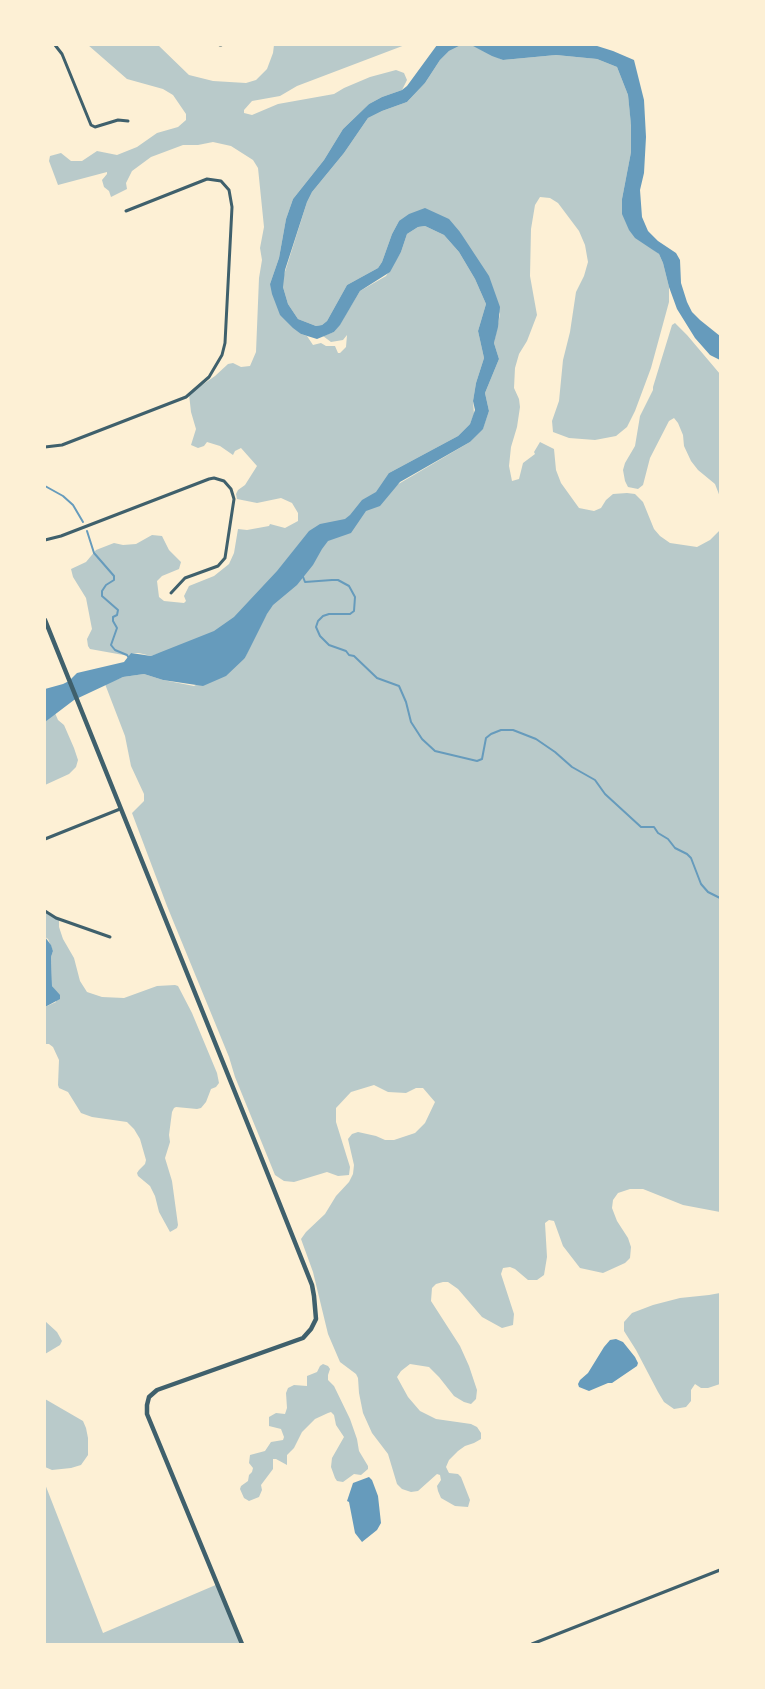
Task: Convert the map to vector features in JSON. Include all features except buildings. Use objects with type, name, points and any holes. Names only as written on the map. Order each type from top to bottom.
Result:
[{"type":"street","points":[[55,45],[62,54],[91,125],[95,127],[118,120],[128,122]]},
{"type":"street","points":[[45,447],[62,445],[186,397],[209,377],[222,355],[225,343],[232,207],[229,190],[221,181],[207,178],[126,211]]},
{"type":"street","points":[[45,540],[62,536],[209,479],[214,478],[224,481],[231,489],[234,499],[225,558],[218,566],[185,578],[171,593]]},
{"type":"street","points":[[46,623],[312,1285],[316,1319],[311,1329],[303,1338],[157,1390],[149,1397],[147,1404],[147,1414],[242,1644]]},
{"type":"street","points":[[45,839],[120,809]]},
{"type":"street","points":[[45,911],[56,918],[110,937]]},
{"type":"street","points":[[532,1644],[720,1570]]},
{"type":"shaded area","points":[[88,45],[158,45],[189,75],[213,81],[246,83],[256,80],[267,69],[274,45],[405,45],[297,86],[280,96],[252,101],[244,110],[244,113],[252,115],[278,104],[334,94],[370,77],[396,70],[404,73],[407,80],[402,90],[369,104],[343,129],[324,160],[293,199],[286,219],[279,258],[270,284],[301,334],[307,336],[313,345],[321,343],[326,346],[335,346],[338,353],[340,353],[346,347],[347,335],[343,340],[331,342],[323,336],[334,332],[360,291],[386,276],[401,252],[407,234],[418,227],[425,226],[444,235],[459,252],[475,279],[486,304],[478,331],[484,358],[476,383],[473,401],[474,414],[470,424],[458,436],[389,473],[395,486],[470,442],[483,428],[489,411],[485,393],[499,359],[494,343],[500,314],[460,232],[399,221],[378,268],[347,285],[327,321],[322,325],[316,326],[298,319],[288,304],[283,287],[283,278],[307,202],[312,192],[344,153],[368,118],[407,102],[425,83],[440,60],[449,51],[461,45],[471,45],[503,60],[556,55],[597,59],[617,67],[628,95],[631,152],[622,199],[654,250],[659,254],[669,287],[669,302],[651,368],[627,427],[616,436],[595,440],[569,438],[553,432],[552,421],[559,401],[563,360],[570,332],[576,292],[588,262],[585,245],[579,231],[558,203],[550,198],[540,197],[535,205],[531,229],[530,276],[537,315],[527,341],[519,354],[515,368],[514,388],[520,407],[511,447],[509,466],[512,481],[519,479],[523,463],[535,454],[534,452],[540,442],[554,449],[556,470],[561,483],[579,508],[594,511],[601,508],[613,494],[635,494],[643,502],[654,529],[670,543],[697,547],[710,540],[720,530],[720,1212],[683,1205],[643,1189],[630,1189],[618,1193],[613,1200],[612,1208],[617,1221],[628,1238],[631,1247],[630,1258],[625,1263],[603,1273],[580,1268],[563,1246],[554,1221],[549,1220],[545,1223],[547,1257],[544,1275],[537,1280],[528,1280],[515,1269],[510,1267],[503,1268],[501,1274],[514,1314],[513,1325],[502,1328],[482,1317],[458,1289],[448,1282],[436,1284],[432,1288],[431,1301],[460,1346],[477,1390],[476,1399],[471,1404],[454,1396],[429,1367],[410,1364],[397,1377],[408,1397],[420,1411],[436,1419],[471,1424],[477,1427],[481,1433],[481,1439],[458,1451],[449,1460],[446,1467],[449,1473],[458,1474],[461,1477],[470,1500],[468,1507],[455,1506],[441,1498],[437,1486],[441,1480],[440,1475],[437,1474],[418,1491],[411,1492],[402,1489],[397,1484],[388,1454],[372,1433],[363,1413],[358,1378],[356,1374],[340,1362],[328,1334],[313,1272],[301,1239],[325,1214],[353,1174],[354,1165],[348,1139],[352,1134],[358,1132],[385,1140],[394,1140],[415,1133],[425,1123],[435,1102],[423,1088],[416,1088],[406,1093],[388,1092],[374,1085],[351,1092],[336,1108],[336,1122],[350,1167],[349,1175],[338,1176],[327,1172],[294,1182],[284,1181],[275,1175],[167,906],[132,813],[144,801],[144,794],[131,766],[125,736],[105,684],[123,677],[144,674],[194,686],[245,658],[257,630],[270,609],[205,647],[151,656],[131,653],[129,656],[90,649],[88,646],[87,639],[92,629],[86,598],[73,577],[71,569],[86,562],[96,550],[114,543],[123,545],[136,544],[152,535],[162,536],[169,550],[181,562],[179,569],[162,576],[157,581],[159,597],[164,601],[184,603],[186,601],[184,596],[189,586],[214,576],[229,564],[234,553],[238,529],[247,530],[269,526],[270,524],[285,528],[298,521],[298,513],[292,503],[281,498],[257,503],[237,499],[236,494],[238,490],[245,485],[257,466],[241,448],[235,451],[233,455],[220,446],[207,442],[204,446],[198,448],[191,445],[196,429],[191,412],[189,394],[215,376],[228,364],[233,363],[241,367],[250,366],[256,352],[259,278],[262,260],[260,248],[264,227],[258,168],[253,160],[231,146],[213,142],[183,145],[151,157],[132,171],[126,183],[127,189],[111,197],[109,191],[104,187],[102,180],[107,172],[58,185],[49,161],[50,156],[61,153],[71,161],[82,161],[97,151],[117,155],[137,147],[157,133],[178,127],[186,120],[186,114],[173,95],[163,89],[127,79]]},
{"type":"shaded area","points":[[675,323],[720,374],[720,497],[715,484],[698,470],[691,461],[684,446],[683,435],[674,418],[669,421],[650,458],[643,485],[638,489],[628,487],[625,481],[623,470],[625,463],[635,446],[640,416],[653,390],[672,325]]},
{"type":"shaded area","points":[[55,713],[58,720],[64,725],[78,760],[76,767],[69,774],[45,785],[45,722]]},
{"type":"shaded area","points":[[45,911],[59,919],[59,927],[63,939],[74,958],[80,981],[87,992],[102,997],[124,998],[157,986],[178,986],[192,1013],[217,1073],[219,1083],[211,1089],[206,1102],[201,1108],[176,1107],[172,1112],[170,1142],[165,1158],[172,1181],[178,1225],[177,1228],[170,1232],[159,1212],[150,1186],[138,1176],[137,1173],[146,1160],[140,1139],[134,1129],[127,1122],[92,1117],[81,1113],[68,1092],[59,1088],[59,1060],[53,1047],[45,1044],[45,1007],[56,1002],[55,990],[52,986],[51,957],[53,951],[48,939],[45,937]]},
{"type":"shaded area","points":[[720,1293],[720,1384],[701,1388],[695,1384],[691,1390],[691,1401],[686,1407],[674,1409],[664,1402],[658,1392],[624,1331],[624,1322],[632,1313],[653,1305],[680,1298]]},
{"type":"shaded area","points":[[45,1321],[57,1332],[62,1341],[60,1345],[45,1354]]},
{"type":"shaded area","points":[[323,1364],[330,1369],[328,1380],[334,1386],[350,1419],[359,1451],[368,1469],[361,1475],[354,1474],[343,1482],[337,1481],[335,1478],[331,1467],[332,1458],[344,1437],[336,1425],[334,1415],[331,1412],[315,1419],[302,1432],[294,1448],[287,1455],[287,1465],[273,1459],[273,1469],[261,1485],[262,1490],[259,1497],[249,1501],[244,1498],[240,1489],[248,1481],[249,1475],[252,1472],[253,1468],[249,1463],[250,1455],[265,1451],[271,1442],[283,1440],[284,1437],[281,1429],[269,1426],[269,1417],[276,1413],[285,1414],[288,1388],[294,1385],[307,1386],[307,1376],[317,1372]]},
{"type":"shaded area","points":[[45,1399],[83,1421],[88,1438],[88,1455],[81,1465],[52,1470],[45,1467]]},
{"type":"shaded area","points":[[45,1484],[103,1633],[218,1584],[242,1644],[45,1644]]},
{"type":"water","points":[[437,45],[461,45],[449,51],[440,60],[425,83],[407,102],[368,118],[344,153],[312,192],[285,270],[283,287],[288,304],[298,319],[316,326],[322,325],[327,321],[347,285],[378,268],[399,221],[409,214],[425,208],[449,219],[460,232],[489,276],[500,307],[494,343],[499,359],[485,393],[489,411],[483,429],[470,442],[400,482],[380,506],[366,511],[351,533],[328,541],[313,565],[297,585],[273,605],[245,658],[226,676],[203,686],[163,680],[144,674],[123,677],[74,700],[45,722],[45,689],[69,681],[77,673],[124,662],[131,653],[151,656],[214,631],[234,617],[277,571],[309,531],[320,524],[345,519],[362,500],[376,492],[389,473],[458,436],[470,424],[475,410],[473,401],[476,383],[484,358],[478,331],[486,304],[475,279],[459,252],[444,235],[425,226],[418,227],[407,234],[401,252],[390,272],[360,291],[334,332],[317,339],[301,334],[280,315],[270,284],[279,258],[286,219],[293,199],[324,160],[343,129],[369,104],[407,86]]},
{"type":"water","points":[[471,45],[594,45],[634,60],[644,100],[646,137],[644,173],[640,190],[642,217],[648,231],[658,241],[676,253],[680,260],[681,283],[687,302],[692,312],[720,336],[720,360],[710,355],[695,338],[677,309],[659,254],[635,238],[622,214],[622,199],[631,152],[631,125],[628,95],[617,67],[597,59],[556,55],[503,60]]},
{"type":"water","points":[[45,937],[53,951],[51,957],[52,986],[60,995],[60,999],[45,1007]]},
{"type":"water","points":[[616,1339],[623,1342],[635,1357],[638,1363],[637,1366],[612,1383],[589,1391],[579,1387],[580,1380],[588,1373],[604,1347],[610,1340]]},
{"type":"water","points":[[369,1477],[378,1496],[381,1523],[377,1530],[362,1542],[355,1533],[349,1502],[347,1501],[353,1483]]},
{"type":"waterway","points":[[45,486],[63,496],[73,505],[83,522]]},
{"type":"waterway","points":[[87,531],[94,553],[114,576],[114,580],[106,585],[102,591],[102,596],[118,610],[117,615],[113,617],[117,628],[111,645],[115,650],[127,655],[129,658]]},
{"type":"waterway","points":[[302,574],[305,582],[338,580],[349,586],[355,597],[354,611],[350,614],[329,614],[323,616],[318,621],[316,627],[320,636],[329,645],[354,656],[377,678],[399,686],[406,702],[411,722],[422,739],[435,751],[477,761],[482,759],[486,738],[501,730],[513,730],[536,739],[572,767],[595,780],[605,794],[641,827],[654,827],[675,848],[687,854],[691,858],[701,884],[708,892],[720,898]]}]
